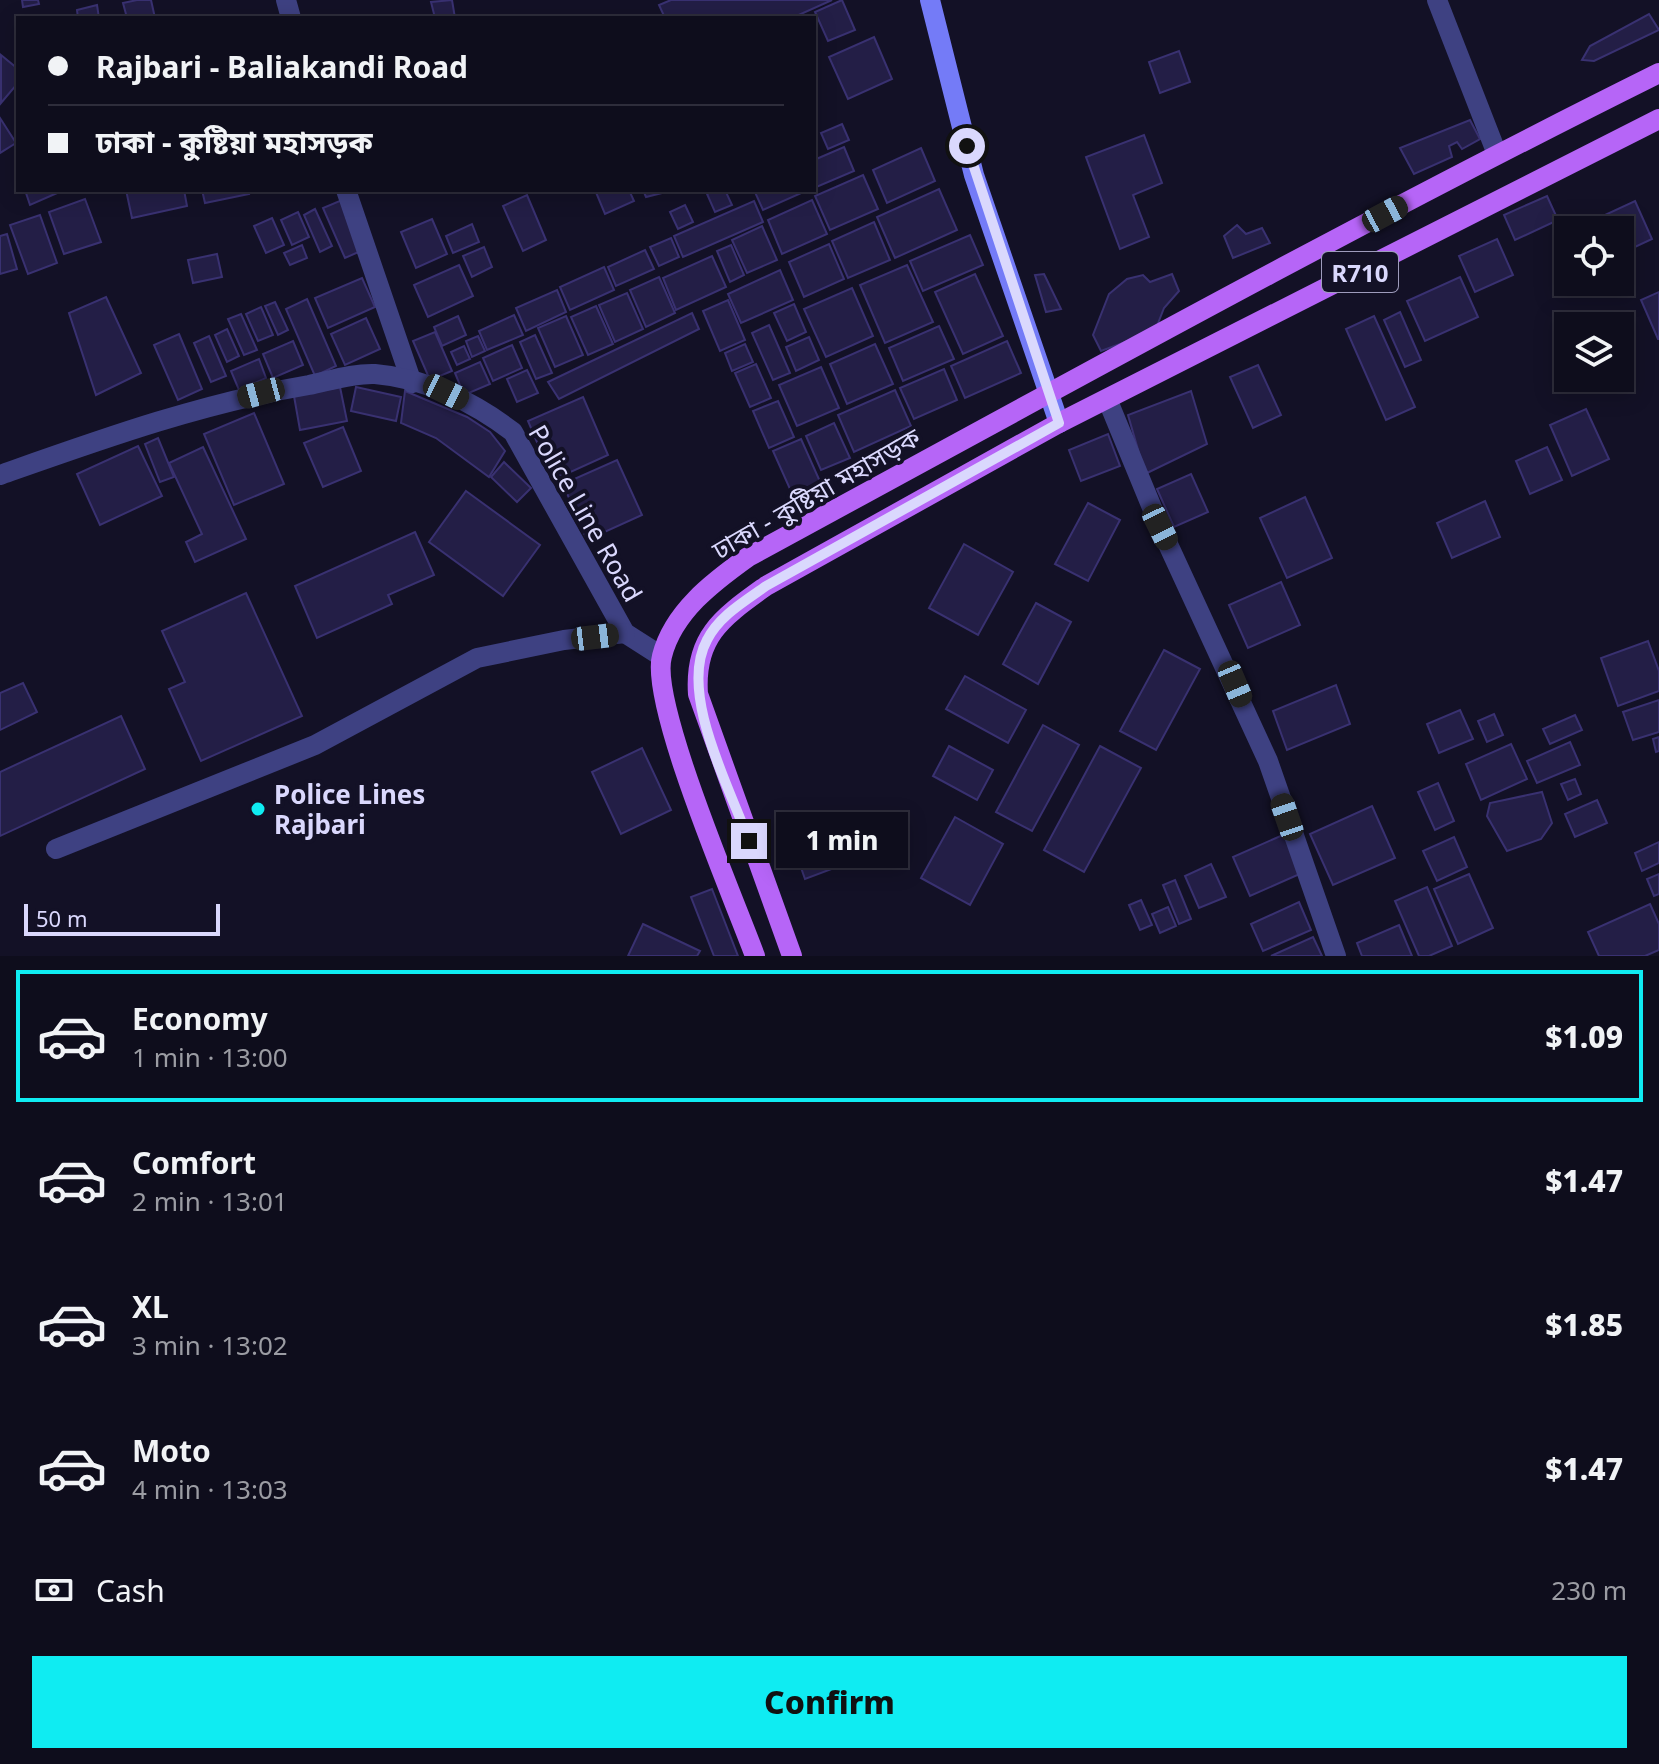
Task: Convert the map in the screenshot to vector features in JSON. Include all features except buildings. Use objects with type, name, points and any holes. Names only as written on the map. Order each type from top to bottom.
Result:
[{"type":"main road","points":[[930,0],[974,175],[1059,423]]},
{"type":"main road","name":"R710","points":[[1050,393],[1497,154],[1659,73]]},
{"type":"main road","name":"R710","points":[[792,956],[698,694],[696,666],[707,638],[727,614],[766,586],[1059,423],[1108,401],[1659,119]]},
{"type":"main road","name":"ঢাকা - কুষ্টিয়া মহাসড়ক","points":[[661,656],[681,619],[705,588],[748,557],[1050,393]]},
{"type":"main road","points":[[661,656],[662,691],[672,732],[755,956]]},
{"type":"street","points":[[1437,0],[1497,154]]},
{"type":"street","points":[[347,192],[412,383]]},
{"type":"street","name":"Police Line Road","points":[[0,475],[153,422],[261,393],[373,374],[446,392],[483,409],[513,432],[625,633],[661,656]]},
{"type":"street","points":[[1108,401],[1160,527],[1224,659],[1268,761],[1336,956]]},
{"type":"street","points":[[56,849],[315,745],[477,658],[564,640],[625,633]]},
{"type":"place","name":"Police Lines Rajbari","points":[[258,809]]},
{"type":"route","points":[[749,841],[698,694],[696,666],[707,638],[727,614],[766,586],[1059,423],[974,175],[967,146]]}]
